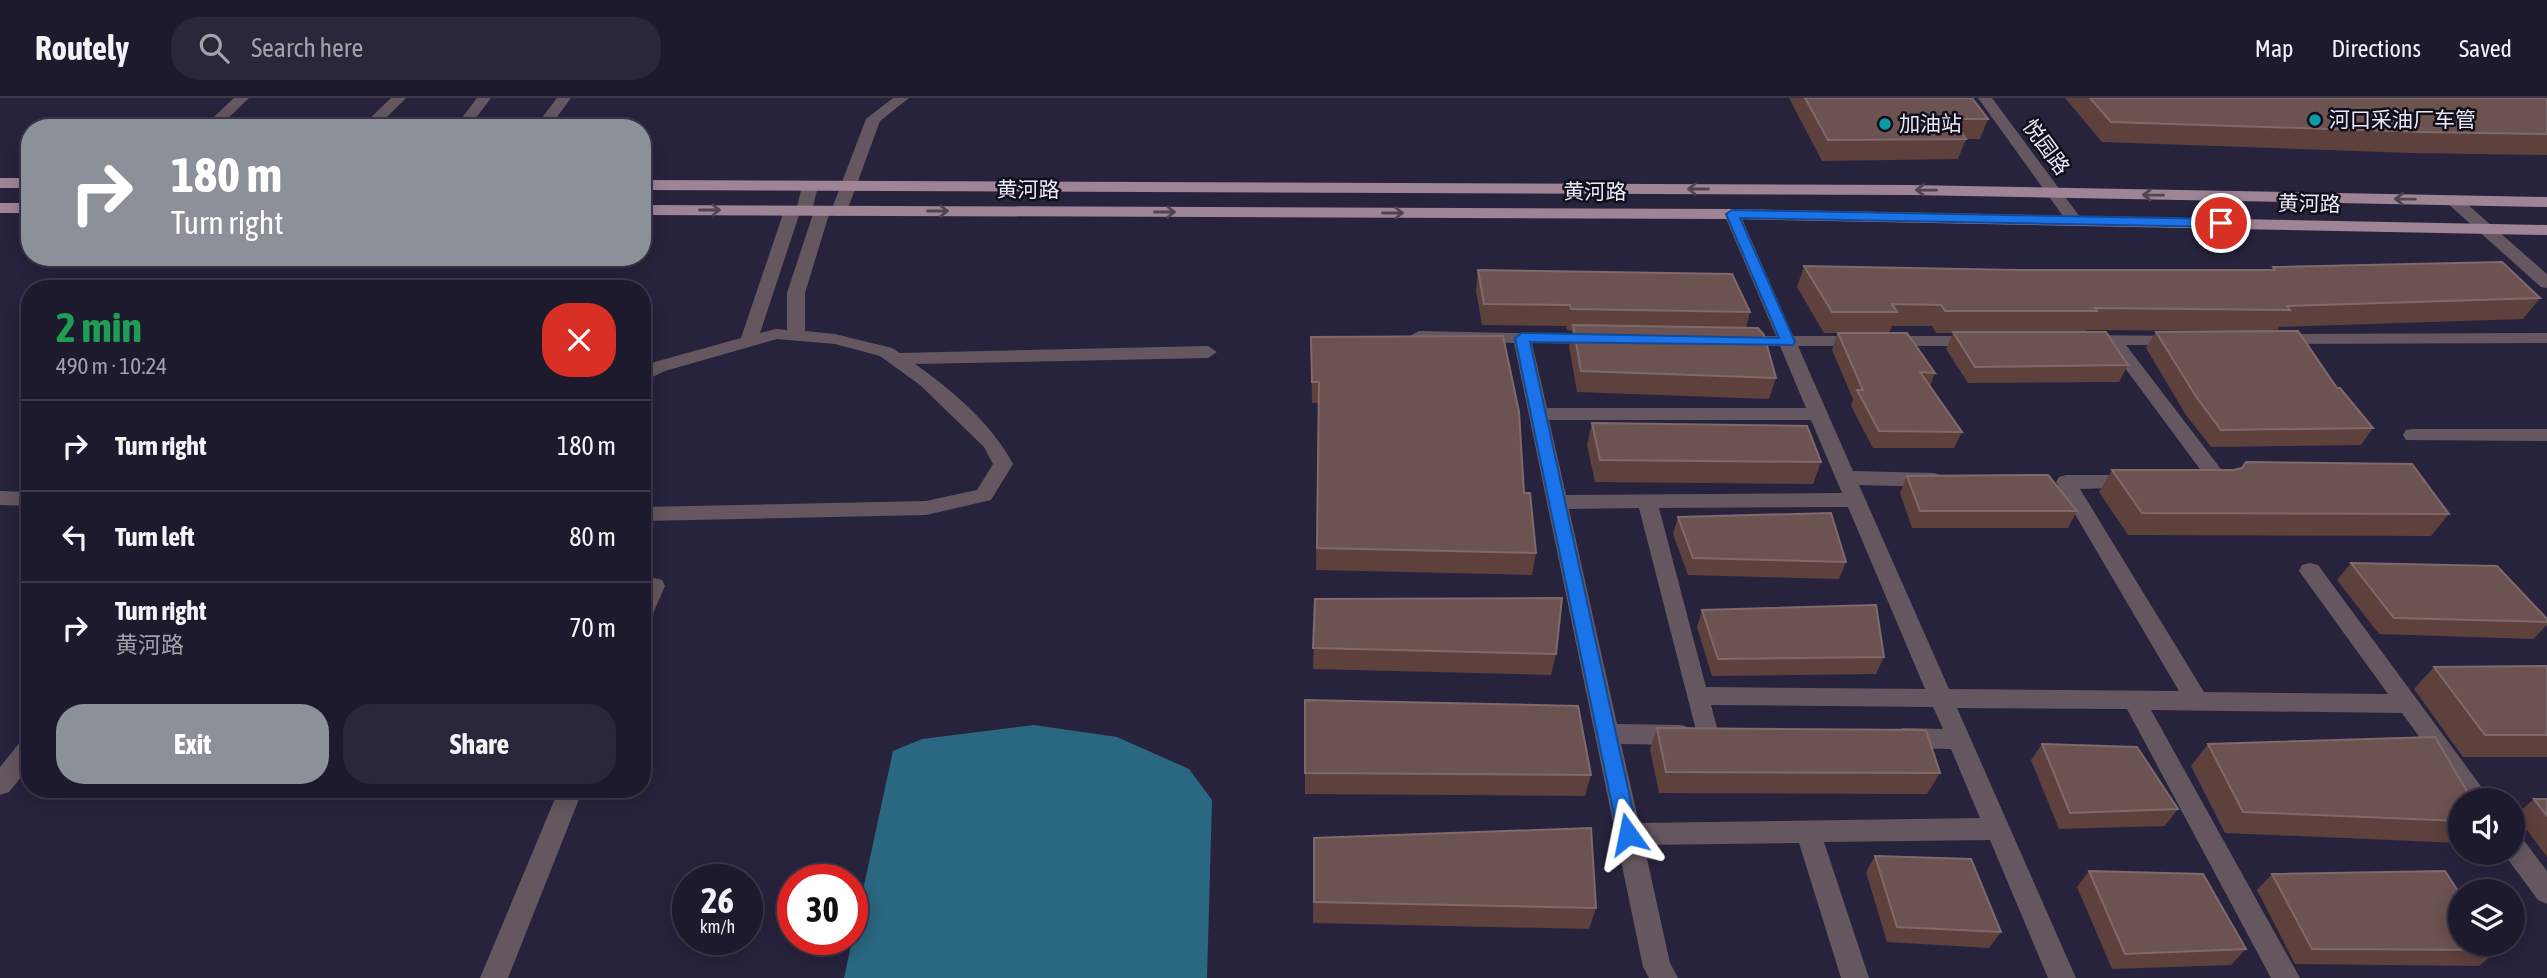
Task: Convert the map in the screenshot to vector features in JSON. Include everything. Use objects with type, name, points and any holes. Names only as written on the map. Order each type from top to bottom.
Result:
[{"type":"main road","points":[[0,183],[21,183]]},
{"type":"main road","name":"黄河路","points":[[651,185],[2053,193],[2547,202]]},
{"type":"main road","points":[[0,208],[21,208]]},
{"type":"main road","name":"黄河路","points":[[651,210],[1732,214],[2547,230]]},
{"type":"street","points":[[219,119],[242,98]]},
{"type":"street","points":[[377,119],[399,98]]},
{"type":"street","points":[[468,119],[484,98]]},
{"type":"street","points":[[548,119],[564,98]]},
{"type":"street","points":[[796,336],[796,293],[831,211],[849,186],[873,119],[902,98]]},
{"type":"street","name":"悦园路","points":[[1985,98],[2074,220]]},
{"type":"street","points":[[749,340],[810,186]]},
{"type":"street","points":[[2453,200],[2547,283]]},
{"type":"street","points":[[1732,214],[2062,978]]},
{"type":"street","points":[[651,371],[749,340],[796,336],[835,340],[886,352],[927,381],[992,443],[1003,464],[984,495],[926,508],[651,514]]},
{"type":"street","points":[[1419,336],[1615,339]]},
{"type":"street","points":[[1522,338],[1657,967],[1664,978]]},
{"type":"street","points":[[2264,339],[2544,340]]},
{"type":"street","points":[[2072,340],[2195,340]]},
{"type":"street","points":[[2113,340],[2220,482],[2182,482]]},
{"type":"street","points":[[1721,341],[1991,341]]},
{"type":"street","points":[[896,359],[1208,352]]},
{"type":"street","points":[[651,358],[687,359]]},
{"type":"street","points":[[1538,414],[1819,414]]},
{"type":"street","points":[[2413,435],[2547,435]]},
{"type":"street","points":[[1846,478],[1956,480]]},
{"type":"street","points":[[2157,482],[2059,482],[2196,699]]},
{"type":"street","points":[[0,498],[21,499]]},
{"type":"street","points":[[1557,502],[1856,500]]},
{"type":"street","points":[[1647,501],[1707,735]]},
{"type":"street","points":[[2311,571],[2470,788]]},
{"type":"street","points":[[651,593],[654,586]]},
{"type":"street","points":[[1697,696],[1942,700],[2196,699],[2408,704]]},
{"type":"street","points":[[2134,700],[2286,978]]},
{"type":"street","points":[[1607,734],[1734,736]]},
{"type":"street","points":[[1884,738],[1959,739]]},
{"type":"street","points":[[0,785],[21,759]]},
{"type":"street","points":[[495,978],[567,798]]},
{"type":"street","points":[[1628,834],[1997,829]]},
{"type":"street","points":[[1808,832],[1855,978]]},
{"type":"street","points":[[2525,862],[2547,892]]},
{"type":"water","points":[[1034,725],[1117,737],[1189,769],[1212,800],[1207,978],[844,978],[849,955],[868,955],[868,867],[893,751],[922,739]]},
{"type":"building","name":"加油站","points":[[1805,98],[1972,98],[1988,119],[1953,119],[1966,139],[1828,140]]},
{"type":"building","points":[[2090,98],[2547,98],[2547,134],[2111,122]]},
{"type":"building","points":[[2502,262],[2540,298],[2287,306],[2290,310],[2095,308],[2097,311],[1945,311],[1941,305],[1892,304],[1897,312],[1832,312],[1804,266],[2018,270],[2275,270],[2273,267]]},
{"type":"building","points":[[1478,270],[1732,274],[1750,312],[1571,309],[1570,305],[1484,304]]},
{"type":"building","points":[[1573,325],[1758,328],[1764,335],[1776,378],[1581,371]]},
{"type":"building","points":[[2298,331],[2337,388],[2340,388],[2373,428],[2221,430],[2197,398],[2156,332]]},
{"type":"building","points":[[1953,332],[2106,332],[2128,365],[1975,367]]},
{"type":"building","points":[[1838,333],[1907,333],[1935,373],[1920,372],[1962,432],[1879,431],[1857,390],[1863,390]]},
{"type":"building","points":[[1503,336],[1519,412],[1524,493],[1530,493],[1536,553],[1317,548],[1319,382],[1312,382],[1311,337]]},
{"type":"building","points":[[1592,423],[1807,426],[1821,462],[1600,460]]},
{"type":"building","points":[[2246,462],[2412,464],[2449,514],[2142,513],[2112,470],[2234,470],[2242,468]]},
{"type":"building","points":[[2048,475],[2077,511],[1920,511],[1907,476]]},
{"type":"building","points":[[1831,513],[1846,562],[1693,558],[1678,517]]},
{"type":"building","points":[[2351,563],[2497,566],[2547,622],[2394,618]]},
{"type":"building","points":[[1562,598],[1556,654],[1313,648],[1315,599]]},
{"type":"building","points":[[1876,605],[1884,657],[1718,659],[1702,610]]},
{"type":"building","points":[[2547,666],[2547,735],[2485,735],[2434,667]]},
{"type":"building","points":[[1305,700],[1578,706],[1591,775],[1305,773]]},
{"type":"building","points":[[1657,728],[1926,730],[1940,773],[1666,772]]},
{"type":"building","points":[[2435,737],[2465,788],[2448,788],[2448,821],[2243,812],[2208,744]]},
{"type":"building","points":[[2042,744],[2137,747],[2178,809],[2070,813]]},
{"type":"building","points":[[2534,799],[2547,799],[2547,816]]},
{"type":"building","points":[[1591,828],[1596,908],[1314,902],[1314,838]]},
{"type":"building","points":[[1875,856],[1971,859],[2001,932],[1897,927]]},
{"type":"building","points":[[2089,871],[2203,874],[2246,949],[2125,954]]},
{"type":"building","points":[[2445,871],[2450,879],[2448,879],[2448,950],[2312,949],[2272,874]]},
{"type":"place","name":"河口采油厂车管","points":[[2315,120]]},
{"type":"place","name":"加油站","points":[[1885,124]]},
{"type":"route","points":[[1628,834],[1522,338],[1788,342],[1732,214],[2221,223]]}]
